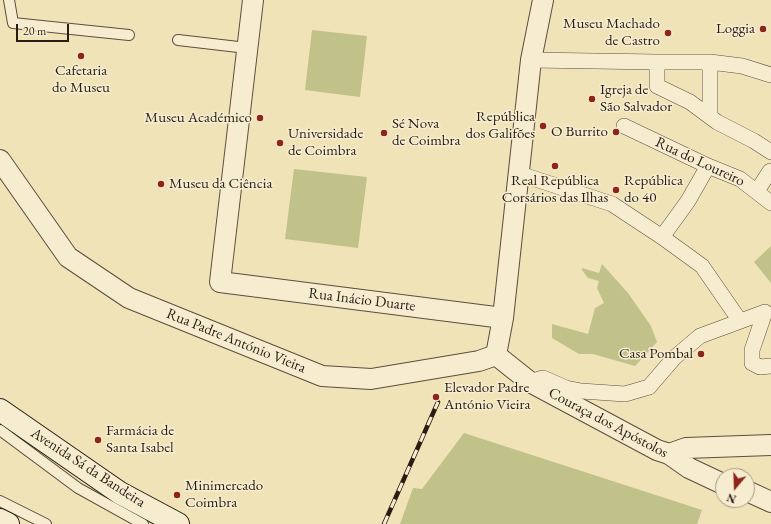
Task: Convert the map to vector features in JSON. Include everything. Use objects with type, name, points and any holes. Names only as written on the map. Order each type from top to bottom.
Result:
[{"type":"main road","name":"Avenida Sá da Bandeira","points":[[0,410],[120,493],[178,524]]},
{"type":"main road","points":[[0,520],[8,524]]},
{"type":"street","points":[[247,48],[253,0]]},
{"type":"street","points":[[496,355],[503,318],[520,174],[531,60],[543,0]]},
{"type":"street","name":"Rua Inácio Duarte","points":[[247,48],[220,282],[503,318]]},
{"type":"street","points":[[531,60],[710,62],[742,66],[771,75]]},
{"type":"street","points":[[656,62],[657,86],[690,102],[717,122],[771,152]]},
{"type":"street","points":[[710,62],[710,116]]},
{"type":"street","name":"Rua do Loureiro","points":[[624,126],[708,166],[740,179],[771,203]]},
{"type":"street","name":"Rua Padre António Vieira","points":[[0,160],[68,257],[129,298],[322,376],[371,379],[479,360],[496,355]]},
{"type":"street","points":[[662,238],[688,202],[708,166]]},
{"type":"street","points":[[757,191],[770,171]]},
{"type":"street","points":[[520,174],[612,204],[702,266],[740,321]]},
{"type":"street","points":[[530,382],[543,378],[566,388],[581,391],[625,394],[649,387],[674,358],[700,336],[740,321],[768,308]]},
{"type":"street","points":[[768,308],[752,350],[752,363],[760,367],[771,366]]},
{"type":"street","name":"Couraça dos Apóstolos","points":[[496,355],[530,382],[657,450],[669,454],[689,468],[715,480]]},
{"type":"street","points":[[669,454],[686,448],[770,443]]},
{"type":"street","points":[[755,495],[771,502]]},
{"type":"lane","points":[[8,0],[13,23],[129,35]]},
{"type":"lane","points":[[178,40],[247,48]]},
{"type":"lane","points":[[0,430],[78,488],[143,524]]},
{"type":"lane","points":[[0,501],[46,524]]},
{"type":"green space","points":[[312,30],[367,36],[360,97],[305,90]]},
{"type":"green space","points":[[294,169],[367,177],[358,248],[285,239]]},
{"type":"green space","points":[[771,246],[771,283],[754,262]]},
{"type":"green space","points":[[602,264],[628,293],[651,326],[657,342],[635,366],[593,354],[579,354],[552,338],[552,324],[588,334],[595,308],[604,303],[597,288],[599,281],[588,278],[582,268],[599,273]]},
{"type":"green space","points":[[464,433],[702,510],[697,524],[400,524],[413,488],[422,489]]},
{"type":"railway","points":[[384,524],[438,402]]},
{"type":"place","name":"Loggia","points":[[763,29]]},
{"type":"place","name":"Museu Machado de Castro","points":[[668,33]]},
{"type":"place","name":"Cafetaria do Museu","points":[[81,56]]},
{"type":"place","name":"Igreja de São Salvador","points":[[592,99]]},
{"type":"place","name":"Museu Académico","points":[[260,118]]},
{"type":"place","name":"República dos Galifões","points":[[543,126]]},
{"type":"place","name":"O Burrito","points":[[616,132]]},
{"type":"place","name":"Sé Nova de Coimbra","points":[[384,133]]},
{"type":"place","name":"Universidade de Coimbra","points":[[280,143]]},
{"type":"place","name":"Real República Corsários das Ilhas","points":[[555,166]]},
{"type":"place","name":"Museu da Ciência","points":[[161,184]]},
{"type":"place","name":"República do 40","points":[[616,190]]},
{"type":"place","name":"Casa Pombal","points":[[701,354]]},
{"type":"place","name":"Elevador Padre António Vieira","points":[[436,397]]},
{"type":"place","name":"Farmácia de Santa Isabel","points":[[98,440]]},
{"type":"place","name":"Minimercado Coimbra","points":[[177,495]]}]
